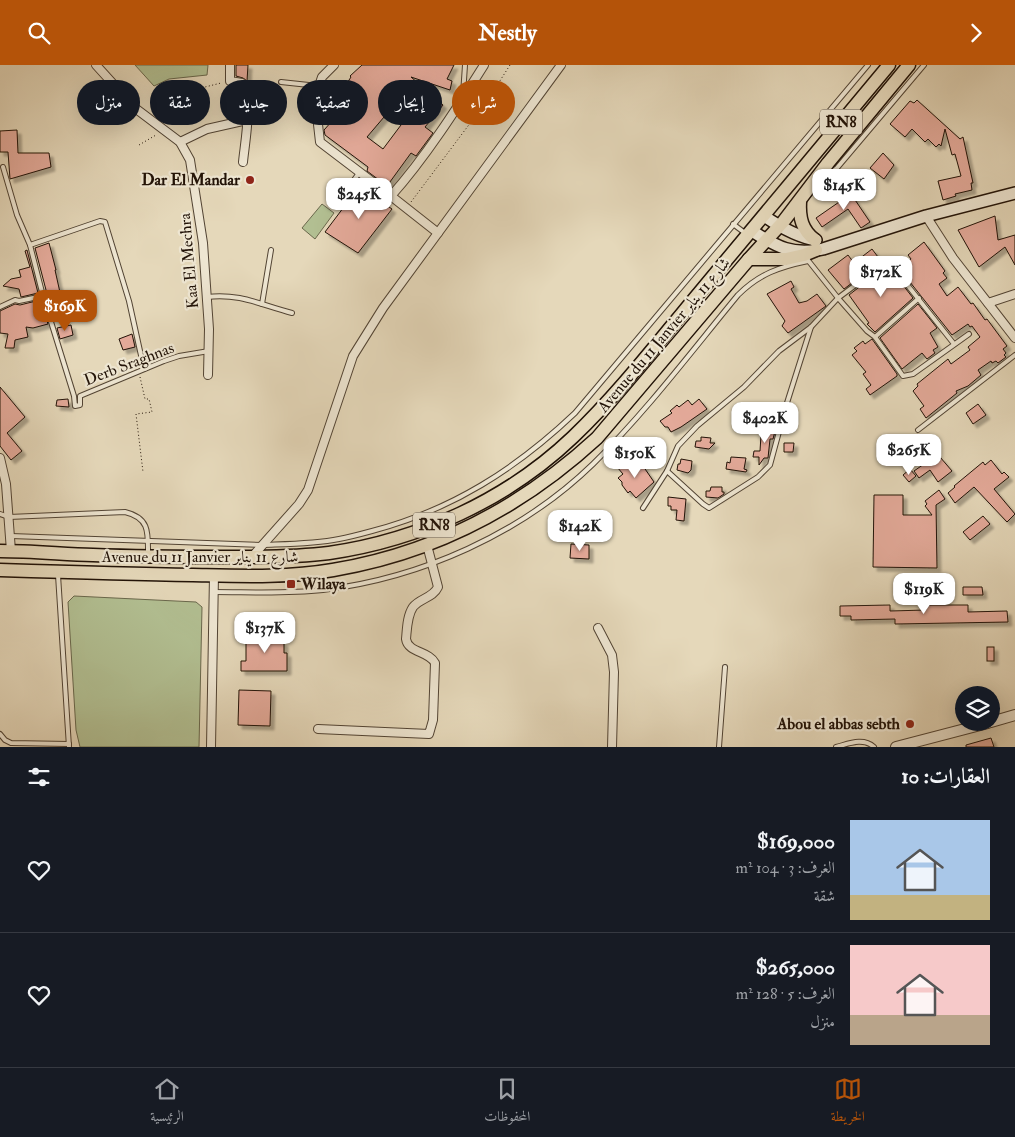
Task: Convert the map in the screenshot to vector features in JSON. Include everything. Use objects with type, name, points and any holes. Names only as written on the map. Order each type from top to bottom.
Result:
[{"type":"main road","name":"Avenue du 11 Janvier شارع 11 يناير","points":[[5,551],[148,557],[288,557],[330,553],[395,538],[456,515],[482,502],[514,483],[559,450],[596,413],[750,233],[889,65]]},
{"type":"main road","name":"Avenue du 11 Janvier شارع 11 يناير","points":[[0,570],[283,576],[371,563],[427,545],[475,524],[543,484],[570,462],[616,417],[749,259],[779,227],[909,65]]},
{"type":"main road","points":[[750,233],[797,252],[816,245],[843,241],[926,216],[1015,193]]},
{"type":"main road","points":[[800,201],[802,225],[816,245]]},
{"type":"main road","points":[[764,216],[779,227],[816,245]]},
{"type":"main road","points":[[749,259],[781,260],[806,258],[816,245]]},
{"type":"street","name":"Kaa El Mechra","points":[[96,65],[135,108],[180,142],[189,155],[201,223],[207,297],[208,375]]},
{"type":"street","points":[[230,65],[230,80]]},
{"type":"street","points":[[321,80],[334,65]]},
{"type":"street","points":[[474,80],[484,65]]},
{"type":"street","points":[[251,557],[298,505],[308,490],[353,356],[382,308],[562,65]]},
{"type":"street","points":[[391,196],[404,181],[452,113]]},
{"type":"street","points":[[180,142],[207,129],[225,125]]},
{"type":"street","points":[[243,162],[247,125]]},
{"type":"street","points":[[318,125],[320,143],[438,233]]},
{"type":"street","points":[[926,216],[953,258],[1015,338]]},
{"type":"street","points":[[988,303],[1015,294]]},
{"type":"street","points":[[0,458],[6,484],[10,536],[5,551]]},
{"type":"street","points":[[318,729],[429,734],[433,720],[435,663],[428,655],[407,645],[406,639],[411,609],[418,602],[434,593],[438,587],[427,545]]},
{"type":"street","points":[[211,747],[214,575]]},
{"type":"street","points":[[598,628],[612,655],[614,672],[612,747]]},
{"type":"street","points":[[1000,719],[1015,715]]},
{"type":"street","points":[[896,747],[956,731]]},
{"type":"lane","points":[[464,80],[465,65]]},
{"type":"lane","points":[[10,536],[262,545],[339,539],[393,525],[445,505],[506,470],[546,439],[575,413],[868,65]]},
{"type":"lane","points":[[822,172],[835,170],[924,65]]},
{"type":"lane","name":"Derb Sraghnas","points":[[4,167],[17,215],[30,245],[43,296],[74,396],[75,406],[80,405],[80,396],[139,371],[179,357],[209,351]]},
{"type":"lane","points":[[341,198],[360,173]]},
{"type":"lane","points":[[30,245],[100,221],[105,222],[129,301],[144,369]]},
{"type":"lane","points":[[733,224],[750,233]]},
{"type":"lane","points":[[262,304],[271,250]]},
{"type":"lane","points":[[213,592],[292,593],[370,582],[432,563],[513,525],[565,488],[626,430],[743,290],[758,278],[806,258],[838,298],[867,331],[875,337],[902,376],[913,374],[969,334]]},
{"type":"lane","points":[[643,507],[666,471],[678,446],[697,426],[744,387],[779,351],[811,327],[838,298],[888,263],[919,298],[954,344]]},
{"type":"lane","points":[[207,297],[228,295],[292,313]]},
{"type":"lane","points":[[0,307],[15,299],[19,301],[43,296]]},
{"type":"lane","points":[[875,337],[919,298]]},
{"type":"lane","points":[[666,471],[703,505],[709,508],[758,477],[767,468],[772,459],[786,406],[811,327]]},
{"type":"lane","points":[[918,430],[1015,355]]},
{"type":"lane","points":[[0,514],[8,517],[125,512],[140,516],[144,522],[148,541],[148,557]]},
{"type":"lane","points":[[0,734],[11,743],[69,746],[58,572]]},
{"type":"lane","points":[[719,747],[725,667]]},
{"type":"lane","points":[[836,747],[856,742],[870,743],[874,747]]},
{"type":"path","points":[[407,208],[489,99],[510,65]]},
{"type":"path","points":[[139,145],[165,130]]},
{"type":"path","points":[[139,371],[145,399],[149,399],[152,412],[136,414],[143,473]]},
{"type":"green space","points":[[135,65],[208,65],[207,75],[150,80],[150,82]]},
{"type":"green space","points":[[322,204],[334,213],[315,239],[302,228]]},
{"type":"green space","points":[[74,596],[196,602],[202,607],[199,747],[80,747],[76,730],[68,602]]},
{"type":"building","points":[[236,65],[248,65],[247,80],[236,76]]},
{"type":"building","points":[[362,65],[454,65],[447,79],[452,81],[450,90],[442,87],[442,80],[420,80],[411,77],[414,80],[378,80],[378,124],[367,137],[383,149],[401,125],[427,125],[425,127],[433,133],[416,156],[411,153],[387,186],[367,171],[368,167],[325,135],[324,130],[328,125],[368,125],[368,80],[349,80]]},
{"type":"building","points":[[917,100],[960,139],[963,137],[973,183],[971,183],[972,190],[955,194],[956,196],[943,200],[938,181],[961,176],[955,154],[952,155],[945,129],[941,146],[939,144],[936,147],[928,139],[925,142],[912,129],[905,137],[890,124],[910,101],[914,103]]},
{"type":"building","points":[[17,130],[18,153],[49,153],[51,167],[10,179],[8,152],[0,152],[0,131]]},
{"type":"building","points":[[883,153],[894,165],[884,179],[870,168]]},
{"type":"building","points":[[359,187],[392,209],[358,253],[325,232]]},
{"type":"building","points":[[849,191],[870,222],[861,228],[848,209],[822,227],[816,218],[842,200],[840,197]]},
{"type":"building","points":[[995,216],[998,240],[1015,235],[1015,265],[1005,247],[979,267],[958,230]]},
{"type":"building","points":[[924,242],[945,271],[943,273],[947,278],[939,284],[947,296],[958,287],[985,320],[987,319],[1007,346],[1003,349],[1006,357],[998,363],[996,361],[992,363],[991,361],[978,370],[981,375],[968,386],[956,391],[957,393],[926,418],[920,409],[924,406],[913,391],[918,386],[917,384],[948,359],[951,364],[970,350],[968,347],[980,337],[972,326],[970,327],[968,324],[952,335],[898,267],[911,259],[908,255]]},
{"type":"building","points":[[49,243],[63,306],[51,309],[35,248]]},
{"type":"building","points":[[872,249],[881,261],[844,289],[828,270],[848,255],[854,263]]},
{"type":"building","points":[[27,250],[38,293],[21,297],[19,289],[3,286],[11,279],[21,277],[19,270],[30,267],[25,251]]},
{"type":"building","points":[[885,267],[890,273],[892,271],[913,298],[875,332],[867,324],[869,323],[849,295]]},
{"type":"building","points":[[791,281],[794,287],[791,289],[799,303],[807,301],[817,294],[826,306],[788,333],[782,326],[785,321],[767,294]]},
{"type":"building","points":[[40,300],[48,324],[33,328],[26,327],[28,337],[15,340],[14,348],[5,348],[8,334],[0,333],[0,311],[15,304],[20,305]]},
{"type":"building","points":[[918,304],[937,328],[930,333],[938,347],[933,350],[935,353],[927,359],[922,353],[902,369],[880,338]]},
{"type":"building","points":[[71,325],[73,335],[60,339],[57,328]]},
{"type":"building","points":[[132,334],[135,347],[123,350],[119,339]]},
{"type":"building","points":[[872,339],[897,376],[870,395],[866,389],[871,385],[863,374],[866,372],[852,355],[857,351],[854,348],[863,341],[865,344]]},
{"type":"building","points":[[0,387],[25,417],[7,433],[22,451],[11,460],[0,446]]},
{"type":"building","points":[[68,399],[69,407],[56,406],[57,400]]},
{"type":"building","points":[[699,399],[707,409],[681,427],[671,432],[660,421],[672,413],[670,411],[677,405],[679,407],[688,400],[692,405]]},
{"type":"building","points":[[978,404],[986,415],[973,424],[966,413]]},
{"type":"building","points":[[768,424],[776,425],[775,431],[773,439],[770,439],[768,458],[764,458],[759,465],[759,457],[753,457],[754,451],[760,451],[761,435],[768,436]]},
{"type":"building","points":[[701,437],[711,438],[710,443],[715,443],[709,449],[695,447],[696,441],[701,441]]},
{"type":"building","points":[[784,443],[794,443],[793,452],[784,452]]},
{"type":"building","points":[[731,457],[746,458],[744,469],[747,470],[746,472],[726,469],[727,462],[730,463]]},
{"type":"building","points":[[934,457],[936,460],[940,457],[952,471],[938,482],[930,470],[919,478],[914,471]]},
{"type":"building","points":[[681,459],[692,461],[691,470],[688,473],[677,470]]},
{"type":"building","points":[[991,460],[1002,474],[1004,472],[1009,477],[994,489],[1015,514],[1007,522],[974,487],[955,503],[948,493],[983,462],[985,465]]},
{"type":"building","points":[[636,461],[643,466],[654,482],[636,498],[630,491],[628,493],[622,485],[618,478],[623,474],[617,467],[624,462],[628,467]]},
{"type":"building","points":[[910,469],[916,476],[909,482],[903,475]]},
{"type":"building","points":[[711,487],[722,487],[724,494],[718,498],[706,497],[706,491],[710,491]]},
{"type":"building","points":[[939,490],[945,499],[936,505],[937,568],[873,567],[874,495],[903,495],[903,515],[932,515],[925,506],[927,504],[925,501]]},
{"type":"building","points":[[668,497],[686,499],[684,521],[676,520],[677,510],[671,510],[671,506],[668,506]]},
{"type":"building","points":[[983,516],[990,524],[970,540],[963,532]]},
{"type":"building","points":[[571,544],[589,545],[589,559],[570,558]]},
{"type":"building","points":[[963,587],[982,587],[983,595],[963,595]]},
{"type":"building","points":[[890,605],[890,611],[926,610],[926,605],[968,605],[968,612],[1007,611],[1008,622],[895,624],[895,619],[851,620],[851,616],[840,616],[840,606]]},
{"type":"building","points":[[246,634],[279,634],[279,641],[284,643],[284,653],[287,653],[287,671],[241,671],[241,661],[246,661]]},
{"type":"building","points":[[987,647],[994,647],[994,661],[987,661]]},
{"type":"building","points":[[239,690],[271,691],[270,726],[238,725]]},
{"type":"building","points":[[991,738],[994,747],[966,747],[966,745]]},
{"type":"place","name":"Dar El Mandar","points":[[250,180]]},
{"type":"place","name":"Wilaya","points":[[291,584]]},
{"type":"place","name":"Abou el abbas sebth","points":[[910,724]]}]
